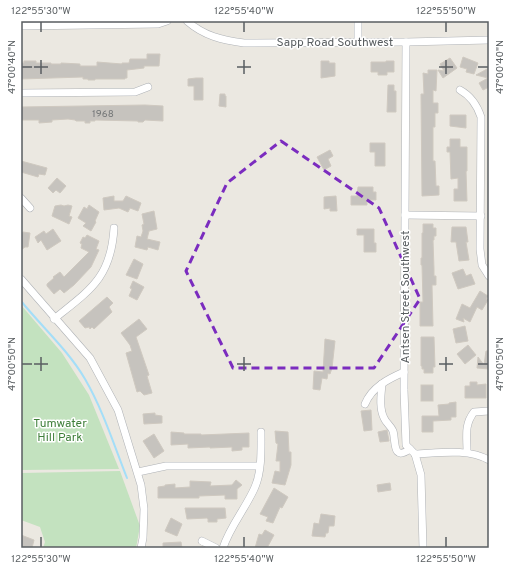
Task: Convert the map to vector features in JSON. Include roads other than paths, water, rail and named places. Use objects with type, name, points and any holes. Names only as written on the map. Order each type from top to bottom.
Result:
[{"type":"street","points":[[21,26],[158,24],[167,21]]},
{"type":"street","name":"Sapp Road Southwest","points":[[187,21],[211,37],[230,41],[262,43],[489,40]]},
{"type":"street","points":[[358,21],[358,42]]},
{"type":"street","name":"Antsen Street Southwest","points":[[406,42],[404,372],[406,445],[413,452],[422,476],[423,548]]},
{"type":"street","points":[[21,93],[134,92],[148,87]]},
{"type":"street","points":[[460,90],[470,97],[478,109],[481,117],[480,249],[482,265],[489,276]]},
{"type":"street","points":[[21,198],[30,208]]},
{"type":"street","points":[[405,215],[481,216]]},
{"type":"street","points":[[54,319],[92,288],[100,278],[111,254],[114,228]]},
{"type":"street","points":[[21,279],[54,319],[90,358],[118,410],[141,485],[144,509],[143,538],[140,548]]},
{"type":"street","points":[[365,404],[368,396],[382,384],[392,377],[404,372]]},
{"type":"street","points":[[382,384],[382,413],[384,420],[389,424],[393,432],[395,449],[398,452],[467,452],[481,455],[489,460]]},
{"type":"street","points":[[467,452],[467,424],[470,418],[474,412],[489,411]]},
{"type":"street","points":[[223,548],[256,486],[261,459],[261,432]]},
{"type":"street","points":[[138,472],[166,466],[259,466]]},
{"type":"street","points":[[202,541],[216,548]]},
{"type":"waterway","points":[[21,301],[63,348],[85,379],[103,415],[127,478]]},
{"type":"park label","name":"Tumwater Hill Park","points":[[60,430]]}]
